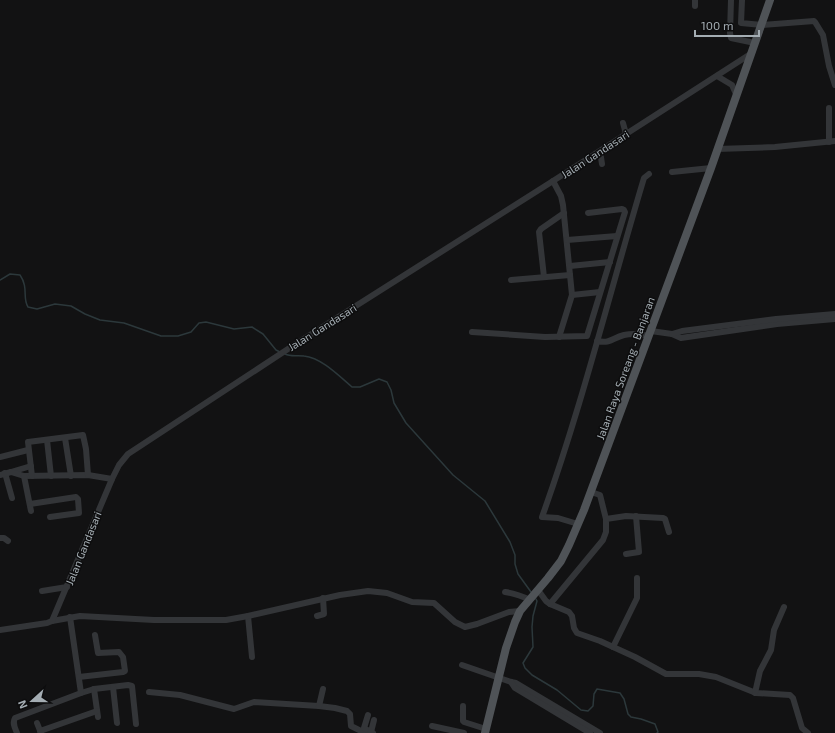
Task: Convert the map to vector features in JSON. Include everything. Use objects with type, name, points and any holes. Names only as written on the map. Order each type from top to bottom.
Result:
[{"type":"main road","name":"Jalan Raya Soreang - Banjaran","points":[[486,731],[510,635],[520,611],[561,561],[578,524],[711,168],[770,0]]},
{"type":"street","points":[[731,0],[731,38],[756,43]]},
{"type":"street","points":[[741,23],[742,0]]},
{"type":"street","points":[[730,22],[762,25],[814,21],[823,35],[829,66],[835,85]]},
{"type":"street","name":"Jalan Gandasari","points":[[52,621],[112,479],[119,465],[128,454],[291,347],[752,53]]},
{"type":"street","points":[[717,76],[732,85],[736,94]]},
{"type":"street","points":[[717,149],[775,147],[832,141],[829,108]]},
{"type":"street","points":[[623,123],[626,134]]},
{"type":"street","points":[[600,151],[602,164]]},
{"type":"street","points":[[672,172],[711,168]]},
{"type":"street","points":[[578,524],[558,518],[542,517],[563,460],[644,178],[649,174]]},
{"type":"street","points":[[553,181],[561,196],[570,266],[572,295],[560,337]]},
{"type":"street","points":[[472,332],[560,337],[588,336],[625,212],[622,209],[588,213]]},
{"type":"street","points":[[544,277],[540,232],[543,227],[564,214]]},
{"type":"street","points":[[567,240],[617,236]]},
{"type":"street","points":[[570,266],[610,262]]},
{"type":"street","points":[[511,280],[570,275]]},
{"type":"street","points":[[572,295],[600,292]]},
{"type":"street","points":[[597,341],[611,342],[623,335],[637,334],[672,334],[682,338],[727,328],[835,314]]},
{"type":"street","points":[[782,321],[835,319]]},
{"type":"street","points":[[32,476],[28,442],[83,436],[88,475]]},
{"type":"street","points":[[65,438],[71,476]]},
{"type":"street","points":[[47,440],[51,476]]},
{"type":"street","points":[[0,457],[28,450]]},
{"type":"street","points":[[5,473],[31,466]]},
{"type":"street","points":[[5,473],[24,476],[88,475],[112,479]]},
{"type":"street","points":[[5,473],[12,498]]},
{"type":"street","points":[[24,476],[31,511]]},
{"type":"street","points":[[550,604],[603,540],[606,532],[606,519],[600,494],[591,492]]},
{"type":"street","points":[[30,504],[76,497],[78,499],[79,513],[50,517]]},
{"type":"street","points":[[606,519],[636,516],[664,518],[668,532]]},
{"type":"street","points":[[626,554],[639,552],[636,516]]},
{"type":"street","points":[[0,538],[4,538],[8,541]]},
{"type":"street","points":[[613,647],[637,598],[637,578]]},
{"type":"street","points":[[42,591],[66,587]]},
{"type":"street","points":[[0,630],[48,623],[70,617],[87,616],[154,620],[220,620],[248,616],[323,598],[368,590],[387,593],[412,602],[434,603],[455,622],[465,627],[512,611],[520,611]]},
{"type":"street","points":[[505,592],[512,593],[517,596],[534,595],[569,612],[572,616],[574,628],[577,633],[600,641],[635,657],[667,675],[699,674],[716,678],[755,693],[785,694],[792,696],[802,731],[808,733]]},
{"type":"street","points":[[317,616],[324,614],[323,598]]},
{"type":"street","points":[[755,693],[760,671],[771,650],[774,630],[784,607]]},
{"type":"street","points":[[248,616],[252,657]]},
{"type":"street","points":[[70,617],[81,692]]},
{"type":"street","points":[[79,677],[123,672],[125,670],[123,657],[119,652],[98,653],[95,635]]},
{"type":"street","points":[[462,665],[516,683],[595,732]]},
{"type":"street","points":[[17,733],[13,720],[15,718],[81,692],[113,687],[132,686],[136,724]]},
{"type":"street","points":[[113,687],[117,723]]},
{"type":"street","points":[[37,723],[41,732],[97,714],[94,689]]},
{"type":"street","points":[[319,706],[323,689]]},
{"type":"street","points":[[149,692],[180,695],[234,709],[254,702],[319,706],[347,711],[350,714],[352,726],[369,733]]},
{"type":"street","points":[[463,706],[463,721],[486,731]]},
{"type":"street","points":[[368,715],[364,728],[369,733]]},
{"type":"street","points":[[369,733],[374,720]]},
{"type":"street","points":[[432,726],[464,733]]},
{"type":"waterway","points":[[0,280],[10,274],[20,275],[23,280],[25,300],[28,307],[37,309],[55,304],[71,306],[100,320],[124,323],[161,336],[178,336],[191,332],[199,323],[206,322],[234,329],[252,327],[263,334],[276,350],[280,352]]},
{"type":"waterway","points":[[285,354],[311,357],[330,368],[352,387],[360,387],[379,379],[387,382],[391,390],[394,403],[406,423],[453,475],[485,501],[510,542],[515,555],[515,564],[518,574],[531,592]]},
{"type":"waterway","points":[[536,599],[537,601],[532,627],[533,647],[523,663],[525,668],[532,675],[557,690],[581,710],[588,711],[593,706],[594,694],[597,689],[620,693],[624,699],[628,714],[631,717],[655,724],[657,733]]}]
